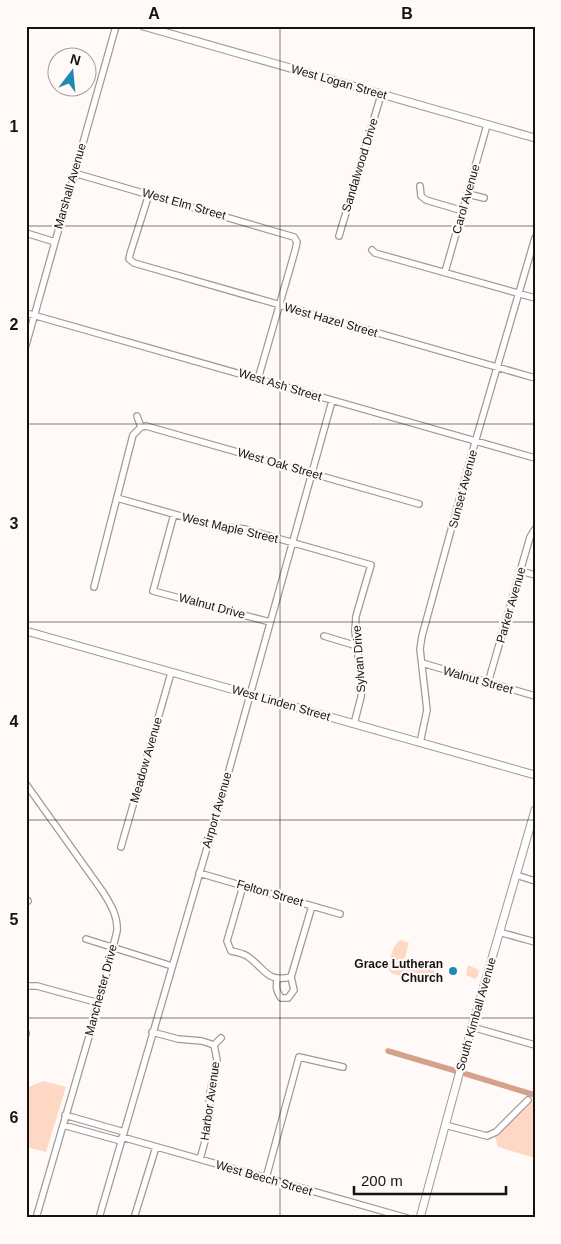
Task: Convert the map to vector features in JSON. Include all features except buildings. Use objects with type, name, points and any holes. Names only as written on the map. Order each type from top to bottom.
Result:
[{"type":"street","name":"Marshall Avenue","points":[[26,345],[116,26]]},
{"type":"street","name":"West Logan Street","points":[[143,26],[535,138]]},
{"type":"street","name":"Sandalwood Drive","points":[[339,236],[381,95]]},
{"type":"street","name":"Carol Avenue","points":[[445,272],[487,125]]},
{"type":"street","name":"West Elm Street","points":[[74,172],[294,237],[297,242],[279,305]]},
{"type":"street","points":[[420,186],[421,196],[426,200],[463,211]]},
{"type":"street","name":"West Hazel Street","points":[[148,194],[129,259],[134,263],[535,378]]},
{"type":"street","points":[[468,194],[484,198]]},
{"type":"street","points":[[26,233],[55,242]]},
{"type":"street","name":"Sunset Avenue","points":[[420,743],[427,710],[420,649],[422,636],[535,238]]},
{"type":"street","points":[[372,250],[535,298]]},
{"type":"street","points":[[258,378],[279,305]]},
{"type":"street","name":"West Ash Street","points":[[26,313],[535,458]]},
{"type":"street","name":"Airport Avenue","points":[[99,1218],[199,873],[332,401]]},
{"type":"street","points":[[94,586],[134,435],[141,427],[137,416]]},
{"type":"street","name":"West Oak Street","points":[[141,427],[146,426],[419,504]]},
{"type":"street","name":"West Maple Street","points":[[117,498],[216,526],[245,529],[371,565]]},
{"type":"street","name":"Walnut Drive","points":[[174,514],[154,591],[270,622]]},
{"type":"street","name":"Parker Avenue","points":[[488,683],[530,537],[535,529]]},
{"type":"street","name":"Sylvan Drive","points":[[354,724],[362,697],[355,631],[356,616],[371,565]]},
{"type":"street","points":[[521,571],[535,575]]},
{"type":"street","name":"West Linden Street","points":[[26,631],[535,775]]},
{"type":"street","points":[[324,636],[357,646]]},
{"type":"street","name":"Walnut Street","points":[[422,663],[535,696]]},
{"type":"street","name":"Meadow Avenue","points":[[121,847],[171,673]]},
{"type":"street","name":"Manchester Drive","points":[[26,784],[113,908],[118,923],[99,1003],[36,1218]]},
{"type":"street","name":"South Kimball Avenue","points":[[420,1218],[472,1027],[535,810]]},
{"type":"street","name":"Felton Street","points":[[199,873],[340,914]]},
{"type":"street","points":[[516,875],[535,881]]},
{"type":"street","points":[[243,886],[227,941],[231,950],[246,955],[272,978],[291,977]]},
{"type":"street","points":[[277,979],[276,988],[281,998],[284,999],[292,995],[294,990],[291,977],[312,906]]},
{"type":"street","points":[[500,932],[535,942]]},
{"type":"street","points":[[86,939],[172,966]]},
{"type":"street","points":[[26,986],[37,986],[99,1003]]},
{"type":"street","points":[[472,1027],[535,1045]]},
{"type":"street","name":"Harbor Avenue","points":[[152,1032],[178,1039],[202,1041],[214,1045],[217,1060],[209,1098],[210,1112],[207,1134],[200,1159]]},
{"type":"street","points":[[214,1045],[221,1038]]},
{"type":"street","points":[[266,1178],[299,1057],[343,1067]]},
{"type":"street","points":[[445,1125],[487,1136],[496,1132],[528,1100]]},
{"type":"street","name":"West Beech Street","points":[[65,1115],[122,1137],[406,1218]]},
{"type":"street","name":"West Beech Street","points":[[63,1125],[122,1137]]},
{"type":"street","points":[[134,1218],[156,1147]]},
{"type":"street","points":[[379,1218],[381,1211]]},
{"type":"shaded area","points":[[401,940],[409,943],[403,965],[413,968],[416,960],[425,962],[424,964],[432,967],[437,977],[436,979],[433,981],[425,979],[423,983],[391,973],[388,968],[392,952],[395,945]]},
{"type":"shaded area","points":[[468,965],[479,970],[478,976],[475,979],[466,975]]},
{"type":"shaded area","points":[[43,1081],[66,1087],[46,1152],[26,1147],[26,1088]]},
{"type":"shaded area","points":[[535,1099],[535,1158],[498,1147],[495,1137]]},
{"type":"waterway","points":[[388,1051],[456,1071]]},
{"type":"waterway","points":[[466,1074],[535,1095]]},
{"type":"place","name":"Grace Lutheran Church","points":[[453,971]]}]
